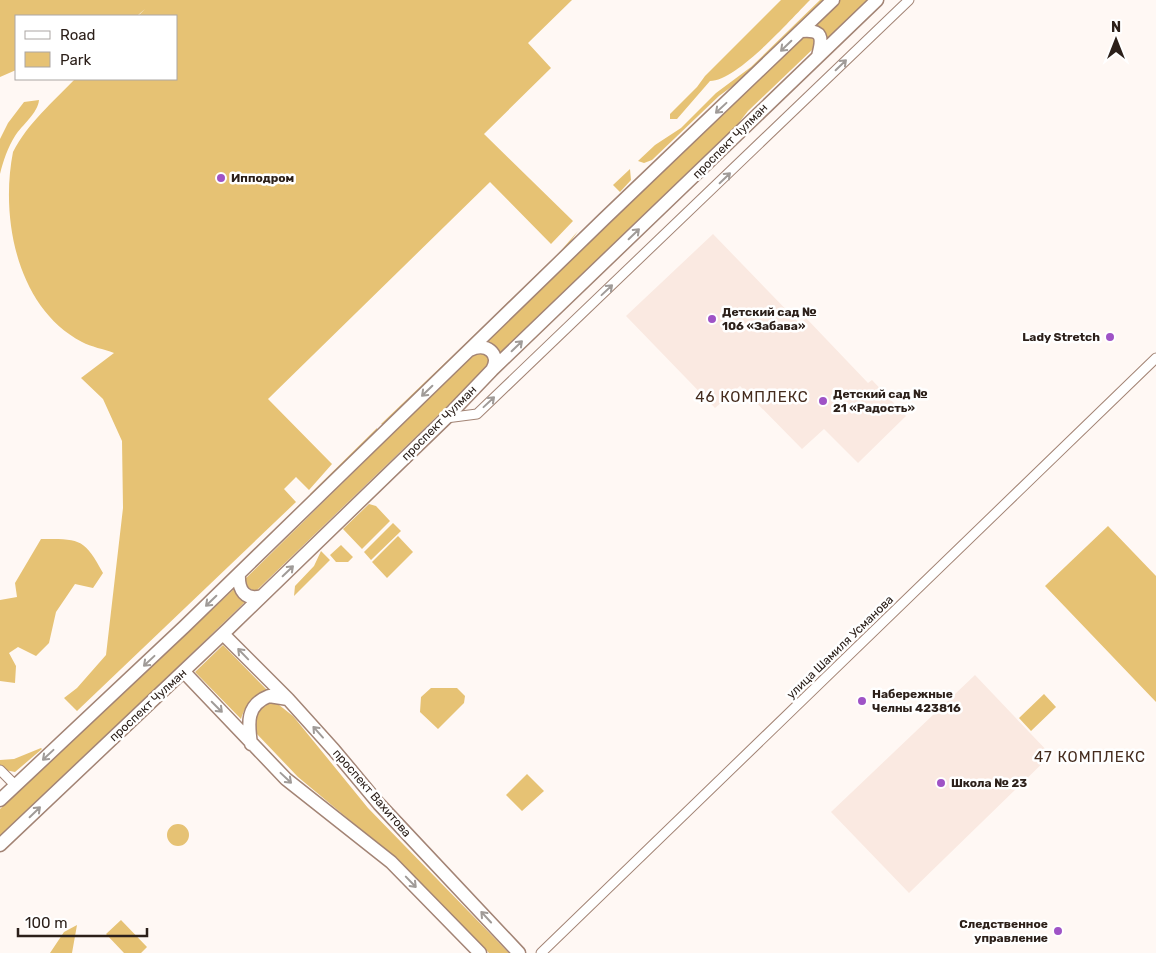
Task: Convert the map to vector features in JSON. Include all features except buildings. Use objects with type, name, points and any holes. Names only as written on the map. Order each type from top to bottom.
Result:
[{"type":"main road","points":[[0,800],[239,574],[833,0]]},
{"type":"main road","name":"проспект Чулман","points":[[0,845],[184,672],[446,418],[492,370],[877,0]]},
{"type":"main road","points":[[802,31],[811,30],[817,32],[821,37],[822,44],[818,56]]},
{"type":"main road","points":[[469,350],[475,347],[488,348],[496,357],[492,370]]},
{"type":"main road","points":[[239,574],[238,584],[245,595],[254,598],[262,596]]},
{"type":"main road","name":"проспект Вахитова","points":[[223,634],[288,699],[379,804],[519,953]]},
{"type":"main road","points":[[184,672],[286,779],[391,862],[480,953]]},
{"type":"main road","points":[[252,744],[248,722],[252,707],[269,696],[288,699]]},
{"type":"street","points":[[446,418],[477,414],[909,0]]},
{"type":"street","name":"улица Шамиля Усманова","points":[[541,953],[1156,358]]},
{"type":"street","points":[[0,770],[15,785]]},
{"type":"shaded area","points":[[713,234],[800,324],[806,318],[868,383],[872,380],[906,416],[858,463],[824,429],[802,449],[740,386],[715,408],[626,316]]},
{"type":"shaded area","name":"Школа № 23","points":[[975,675],[1051,755],[909,893],[831,812]]},
{"type":"green space","name":"Ипподром","points":[[0,0],[572,0],[528,43],[551,68],[484,134],[573,221],[551,244],[490,182],[268,399],[332,464],[309,490],[296,477],[284,489],[296,502],[77,711],[64,698],[77,688],[106,655],[123,508],[122,441],[103,399],[81,378],[114,353],[86,344],[60,327],[42,307],[28,284],[18,259],[12,232],[9,205],[13,152],[33,122],[74,80],[178,80],[178,15],[139,15],[145,9],[138,15],[15,15],[15,70],[0,77]]},
{"type":"green space","points":[[781,0],[810,0],[748,61],[721,78],[710,81],[677,119],[670,119],[670,114],[697,87],[705,76]]},
{"type":"green space","points":[[820,0],[826,0],[753,71],[719,96],[652,160],[644,163],[638,161],[655,145],[681,128],[716,93],[751,67]]},
{"type":"green space","points":[[839,0],[871,0],[827,44],[813,25]]},
{"type":"green space","points":[[806,35],[815,40],[814,48],[748,111],[727,138],[499,357],[496,347],[484,342]]},
{"type":"green space","points":[[39,100],[36,110],[12,140],[0,174],[0,139],[8,123],[24,102]]},
{"type":"green space","points":[[630,169],[631,180],[620,192],[613,185]]},
{"type":"green space","points":[[578,231],[560,256],[502,311],[499,311],[558,254]]},
{"type":"green space","points":[[490,320],[383,425],[381,424]]},
{"type":"green space","points":[[483,350],[491,358],[488,367],[255,592],[245,585],[245,579],[473,355]]},
{"type":"green space","points":[[377,428],[377,431],[312,496],[310,494]]},
{"type":"green space","points":[[369,504],[376,506],[390,521],[362,549],[343,529]]},
{"type":"green space","points":[[393,523],[401,531],[371,560],[364,552]]},
{"type":"green space","points":[[1108,526],[1156,576],[1156,702],[1045,586]]},
{"type":"green space","points":[[398,536],[413,552],[387,578],[372,562]]},
{"type":"green space","points":[[41,539],[64,539],[80,543],[91,553],[103,573],[93,588],[75,584],[56,612],[49,643],[36,656],[18,647],[9,653],[16,666],[15,683],[0,681],[0,600],[17,597],[15,583]]},
{"type":"green space","points":[[341,545],[353,557],[348,562],[336,562],[330,555]]},
{"type":"green space","points":[[321,551],[330,560],[294,596],[295,586],[314,566]]},
{"type":"green space","points":[[235,588],[246,601],[0,839],[0,809]]},
{"type":"green space","points":[[223,645],[269,692],[259,695],[251,701],[241,719],[195,672]]},
{"type":"green space","points":[[431,688],[457,688],[465,696],[464,703],[438,729],[420,712],[421,697]]},
{"type":"green space","points":[[1044,694],[1056,707],[1031,731],[1019,718]]},
{"type":"green space","points":[[274,701],[293,716],[368,808],[509,953],[489,953],[394,857],[298,777],[256,733],[254,728],[257,710],[267,703]]},
{"type":"green space","points":[[41,748],[15,772],[5,770],[0,765],[0,760],[14,759]]},
{"type":"green space","points":[[527,774],[544,791],[522,811],[506,795]]},
{"type":"green space","points":[[178,824],[186,827],[189,835],[186,843],[178,846],[170,843],[167,835],[170,827]]},
{"type":"green space","points":[[121,920],[147,947],[141,953],[124,953],[106,934]]},
{"type":"green space","points":[[77,925],[72,953],[50,953],[64,932]]},
{"type":"place","name":"Ипподром","points":[[221,178]]},
{"type":"place","name":"Детский сад № 106 «Забава»","points":[[712,319]]},
{"type":"place","name":"Lady Stretch","points":[[1110,337]]},
{"type":"place","name":"Детский сад № 21 «Радость»","points":[[823,401]]},
{"type":"place","name":"Набережные Челны 423816","points":[[862,701]]},
{"type":"place","name":"Школа № 23","points":[[941,783]]},
{"type":"place","name":"Следственное управление","points":[[1058,931]]},
{"type":"district","name":"46 КОМПЛЕКС","points":[[752,397]]},
{"type":"district","name":"47 КОМПЛЕКС","points":[[1090,757]]}]
